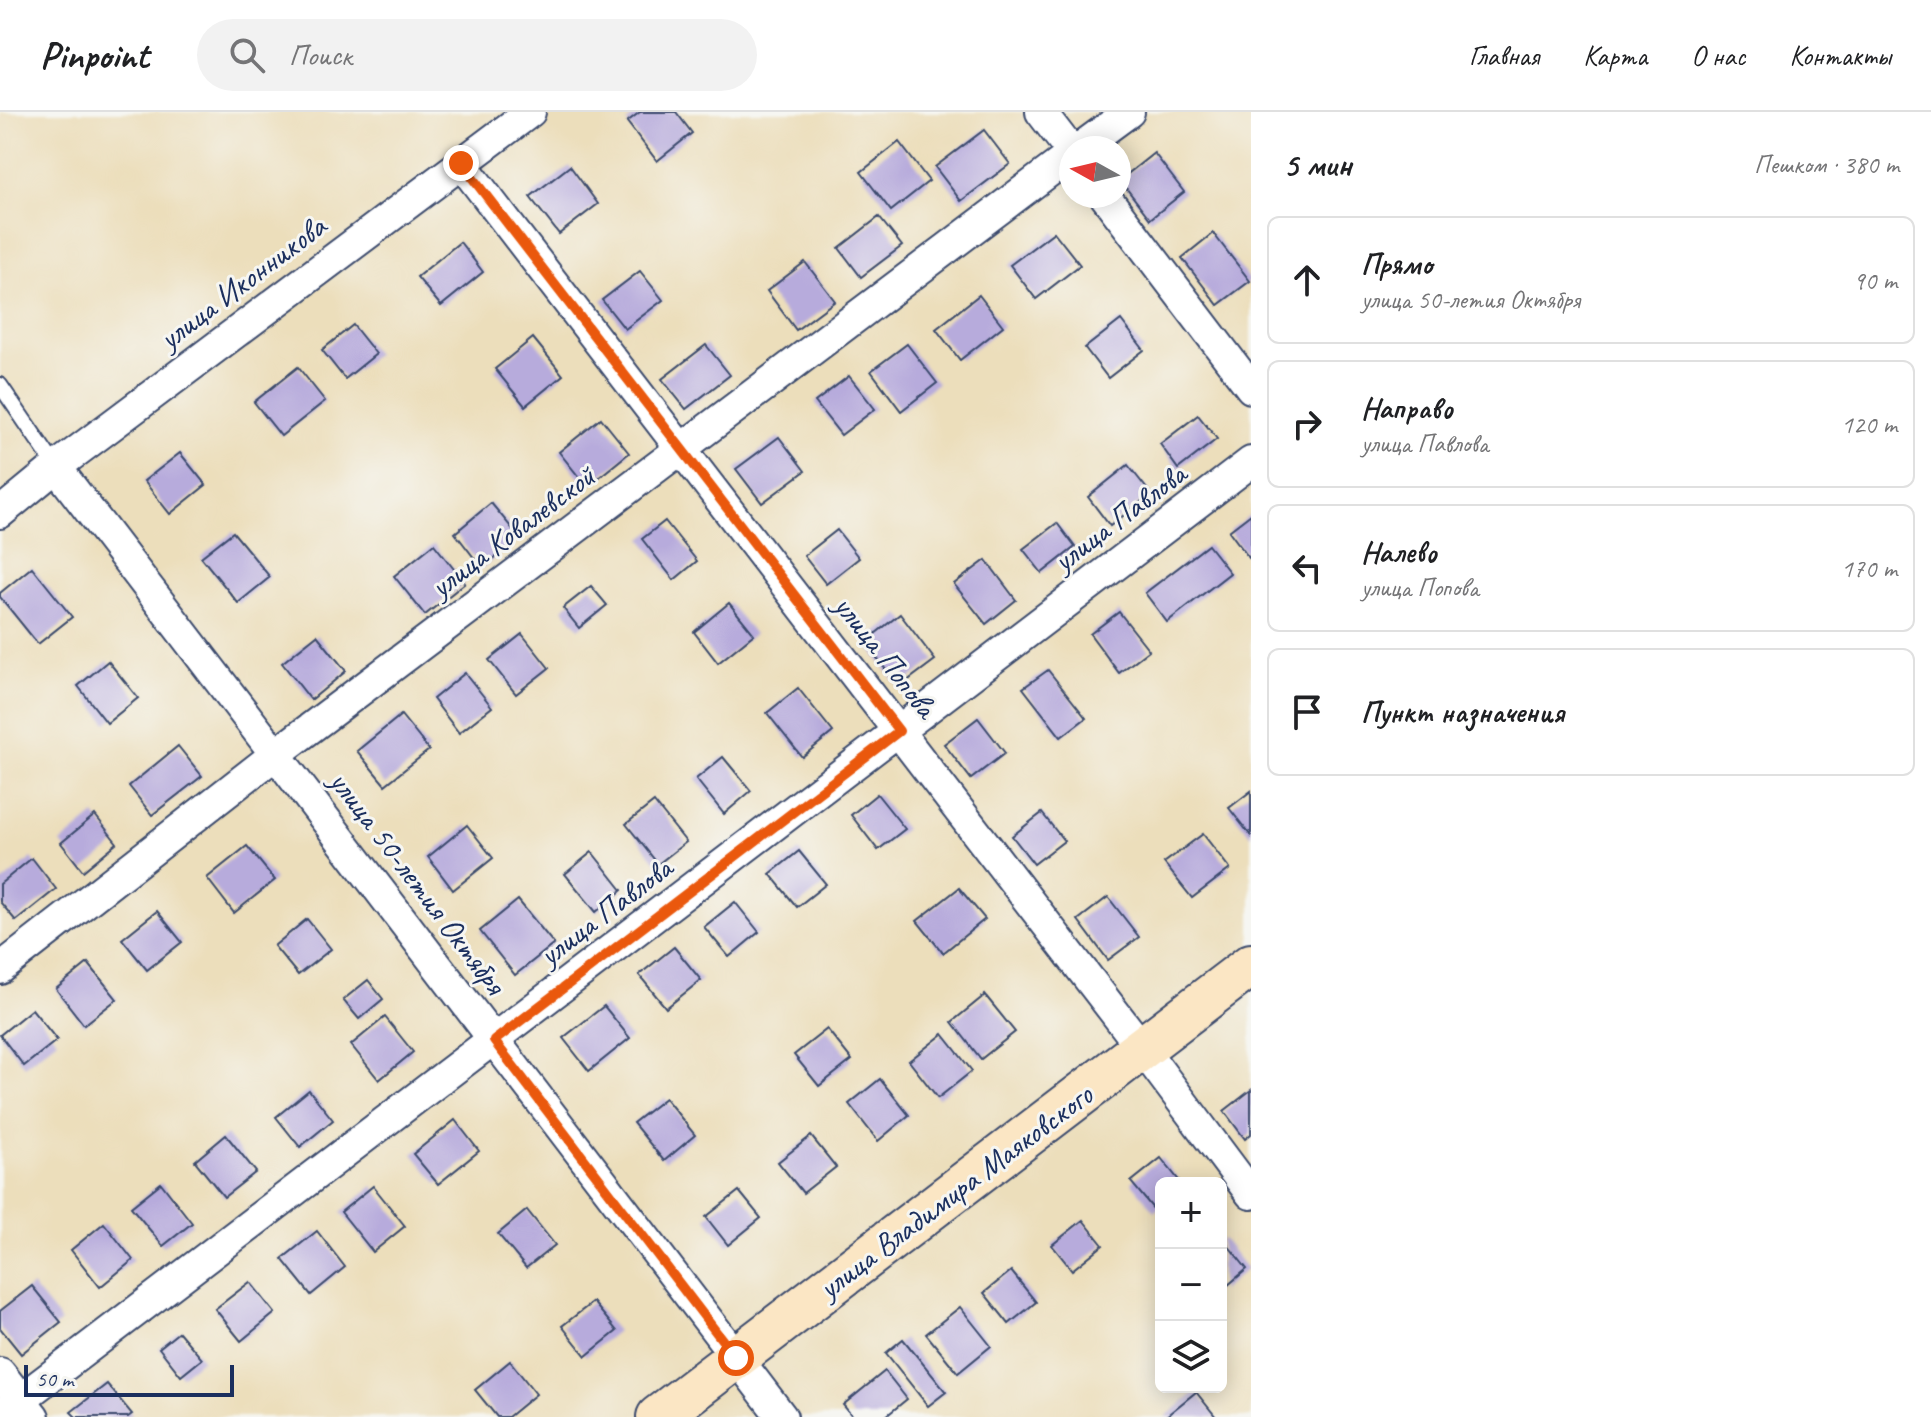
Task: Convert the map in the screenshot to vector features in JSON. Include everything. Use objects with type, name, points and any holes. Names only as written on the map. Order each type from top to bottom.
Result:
[{"type":"street","name":"улица Иконникова","points":[[0,513],[56,467],[530,112]]},
{"type":"street","points":[[1041,112],[1059,137]]},
{"type":"street","points":[[1096,136],[1129,112]]},
{"type":"street","name":"улица Ковалевской","points":[[0,969],[276,754],[1059,162]]},
{"type":"street","name":"улица Попова","points":[[461,163],[1251,1194]]},
{"type":"street","points":[[1114,208],[1251,388]]},
{"type":"street","name":"улица Павлова","points":[[18,1411],[494,1041],[1251,462]]},
{"type":"street","name":"улица 50-летия Октября","points":[[56,467],[782,1417]]},
{"type":"street","name":"улица Владимира Маяковского","points":[[658,1417],[1251,965]]},
{"type":"street","points":[[0,1373],[18,1411]]},
{"type":"lane","points":[[0,385],[56,467]]},
{"type":"building","points":[[640,112],[676,112],[692,133],[657,161],[627,122]]},
{"type":"building","points":[[984,130],[1010,164],[961,201],[935,167]]},
{"type":"building","points":[[899,142],[929,181],[891,211],[861,172]]},
{"type":"building","points":[[1154,153],[1184,192],[1150,219],[1131,194],[1131,171]]},
{"type":"building","points":[[570,166],[598,204],[559,234],[530,197]]},
{"type":"building","points":[[879,217],[902,246],[861,277],[839,248]]},
{"type":"building","points":[[1054,232],[1080,265],[1036,299],[1010,265]]},
{"type":"building","points":[[1213,233],[1250,281],[1218,305],[1182,258]]},
{"type":"building","points":[[460,242],[483,272],[441,306],[417,277]]},
{"type":"building","points":[[805,262],[835,301],[796,330],[767,291]]},
{"type":"building","points":[[640,271],[663,300],[625,329],[602,300]]},
{"type":"building","points":[[979,295],[1003,326],[960,360],[936,329]]},
{"type":"building","points":[[1121,320],[1144,350],[1108,378],[1085,348]]},
{"type":"building","points":[[353,325],[376,354],[345,379],[322,350]]},
{"type":"building","points":[[533,338],[563,375],[525,406],[495,369]]},
{"type":"building","points":[[907,344],[937,383],[901,411],[871,371]]},
{"type":"building","points":[[706,345],[730,375],[686,409],[662,379]]},
{"type":"building","points":[[298,367],[325,401],[281,436],[254,402]]},
{"type":"building","points":[[849,376],[875,409],[841,435],[815,402]]},
{"type":"building","points":[[1198,415],[1217,439],[1178,469],[1160,444]]},
{"type":"building","points":[[601,418],[629,453],[587,487],[559,452]]},
{"type":"building","points":[[779,437],[805,471],[762,503],[736,469]]},
{"type":"building","points":[[180,453],[206,485],[170,514],[144,481]]},
{"type":"building","points":[[1128,465],[1151,494],[1110,526],[1088,497]]},
{"type":"building","points":[[491,503],[520,538],[482,568],[455,533]]},
{"type":"building","points":[[1251,514],[1251,556],[1249,558],[1229,531]]},
{"type":"building","points":[[665,521],[697,561],[674,580],[642,539]]},
{"type":"building","points":[[1057,523],[1075,547],[1042,573],[1023,549]]},
{"type":"building","points":[[837,530],[859,558],[826,584],[804,556]]},
{"type":"building","points":[[233,532],[270,577],[238,603],[201,557]]},
{"type":"building","points":[[434,544],[465,583],[425,615],[394,576]]},
{"type":"building","points":[[1208,545],[1230,573],[1167,622],[1145,593]]},
{"type":"building","points":[[986,560],[1016,600],[986,624],[954,584]]},
{"type":"building","points":[[32,567],[72,617],[38,644],[0,597],[0,593]]},
{"type":"building","points":[[591,586],[607,605],[579,628],[563,608]]},
{"type":"building","points":[[729,603],[754,634],[718,663],[694,632]]},
{"type":"building","points":[[1119,612],[1149,650],[1119,673],[1090,634]]},
{"type":"building","points":[[900,614],[935,660],[899,687],[865,642]]},
{"type":"building","points":[[522,634],[549,668],[516,694],[489,660]]},
{"type":"building","points":[[317,635],[346,671],[311,700],[282,663]]},
{"type":"building","points":[[108,661],[138,698],[107,723],[78,686]]},
{"type":"building","points":[[1048,670],[1086,718],[1061,737],[1023,688]]},
{"type":"building","points":[[465,673],[492,707],[459,733],[433,699]]},
{"type":"building","points":[[798,688],[833,732],[802,757],[767,713]]},
{"type":"building","points":[[401,715],[429,750],[385,785],[357,751]]},
{"type":"building","points":[[978,718],[1005,753],[971,779],[944,744]]},
{"type":"building","points":[[178,746],[202,776],[152,815],[129,786]]},
{"type":"building","points":[[723,757],[751,791],[724,814],[696,779]]},
{"type":"building","points":[[1251,791],[1251,836],[1229,808]]},
{"type":"building","points":[[877,794],[905,829],[878,850],[851,815]]},
{"type":"building","points":[[654,802],[686,842],[658,864],[626,824]]},
{"type":"building","points":[[1042,813],[1064,841],[1034,864],[1012,836]]},
{"type":"building","points":[[95,815],[117,843],[83,871],[61,843]]},
{"type":"building","points":[[467,825],[493,858],[453,890],[428,857]]},
{"type":"building","points":[[1203,834],[1230,869],[1192,898],[1164,863]]},
{"type":"building","points":[[247,846],[275,880],[234,913],[207,878]]},
{"type":"building","points":[[799,851],[826,884],[797,907],[770,874]]},
{"type":"building","points":[[592,852],[622,890],[596,912],[565,874]]},
{"type":"building","points":[[32,858],[56,889],[16,921],[0,902],[0,884]]},
{"type":"building","points":[[959,888],[985,919],[943,953],[917,921]]},
{"type":"building","points":[[1108,897],[1139,937],[1108,960],[1078,920]]},
{"type":"building","points":[[518,900],[554,944],[515,975],[480,931]]},
{"type":"building","points":[[735,902],[759,932],[729,957],[704,927]]},
{"type":"building","points":[[157,911],[182,942],[147,970],[122,939]]},
{"type":"building","points":[[307,919],[331,949],[298,975],[274,946]]},
{"type":"building","points":[[674,947],[701,980],[666,1008],[639,975]]},
{"type":"building","points":[[88,963],[117,999],[84,1025],[56,989]]},
{"type":"building","points":[[368,980],[383,999],[359,1019],[343,1000]]},
{"type":"building","points":[[985,995],[1015,1032],[981,1059],[952,1022]]},
{"type":"building","points":[[604,1006],[630,1038],[589,1071],[563,1038]]},
{"type":"building","points":[[32,1009],[57,1040],[24,1066],[0,1035]]},
{"type":"building","points":[[385,1017],[413,1052],[379,1080],[351,1045]]},
{"type":"building","points":[[827,1029],[852,1060],[819,1086],[794,1055]]},
{"type":"building","points":[[943,1034],[972,1071],[938,1098],[909,1061]]},
{"type":"building","points":[[880,1079],[909,1115],[878,1141],[849,1104]]},
{"type":"building","points":[[309,1090],[333,1120],[300,1147],[276,1117]]},
{"type":"building","points":[[1251,1090],[1251,1134],[1245,1139],[1224,1111]]},
{"type":"building","points":[[665,1098],[695,1135],[664,1161],[633,1123]]},
{"type":"building","points":[[455,1120],[479,1151],[438,1184],[413,1154]]},
{"type":"building","points":[[226,1135],[256,1172],[224,1197],[195,1161]]},
{"type":"building","points":[[811,1136],[836,1167],[803,1193],[778,1162]]},
{"type":"building","points":[[1161,1158],[1176,1177],[1155,1177],[1155,1211],[1131,1182]]},
{"type":"building","points":[[161,1183],[192,1223],[163,1246],[131,1207]]},
{"type":"building","points":[[373,1186],[405,1226],[373,1252],[341,1212]]},
{"type":"building","points":[[739,1191],[761,1218],[728,1245],[706,1217]]},
{"type":"building","points":[[527,1210],[555,1245],[526,1268],[498,1234]]},
{"type":"building","points":[[1083,1220],[1103,1245],[1072,1270],[1052,1245]]},
{"type":"building","points":[[104,1223],[133,1260],[100,1287],[71,1250]]},
{"type":"building","points":[[317,1231],[345,1267],[311,1295],[282,1259]]},
{"type":"building","points":[[1227,1244],[1247,1269],[1227,1286]]},
{"type":"building","points":[[1011,1271],[1036,1302],[1009,1324],[984,1293]]},
{"type":"building","points":[[250,1282],[275,1313],[241,1341],[215,1309]]},
{"type":"building","points":[[32,1286],[61,1322],[21,1354],[0,1328],[0,1311]]},
{"type":"building","points":[[593,1302],[617,1331],[586,1356],[562,1326]]},
{"type":"building","points":[[960,1307],[991,1346],[958,1373],[926,1334]]},
{"type":"building","points":[[179,1332],[202,1359],[181,1376],[159,1348]]},
{"type":"building","points":[[903,1339],[946,1392],[928,1406],[886,1353]]},
{"type":"building","points":[[510,1361],[536,1394],[508,1417],[497,1417],[475,1390]]},
{"type":"building","points":[[885,1371],[907,1399],[885,1417],[853,1417],[843,1405]]},
{"type":"building","points":[[107,1384],[132,1414],[128,1417],[76,1417],[71,1412]]},
{"type":"building","points":[[1197,1393],[1216,1417],[1165,1417]]},
{"type":"route","points":[[461,163],[899,731],[494,1041],[736,1358]]}]
